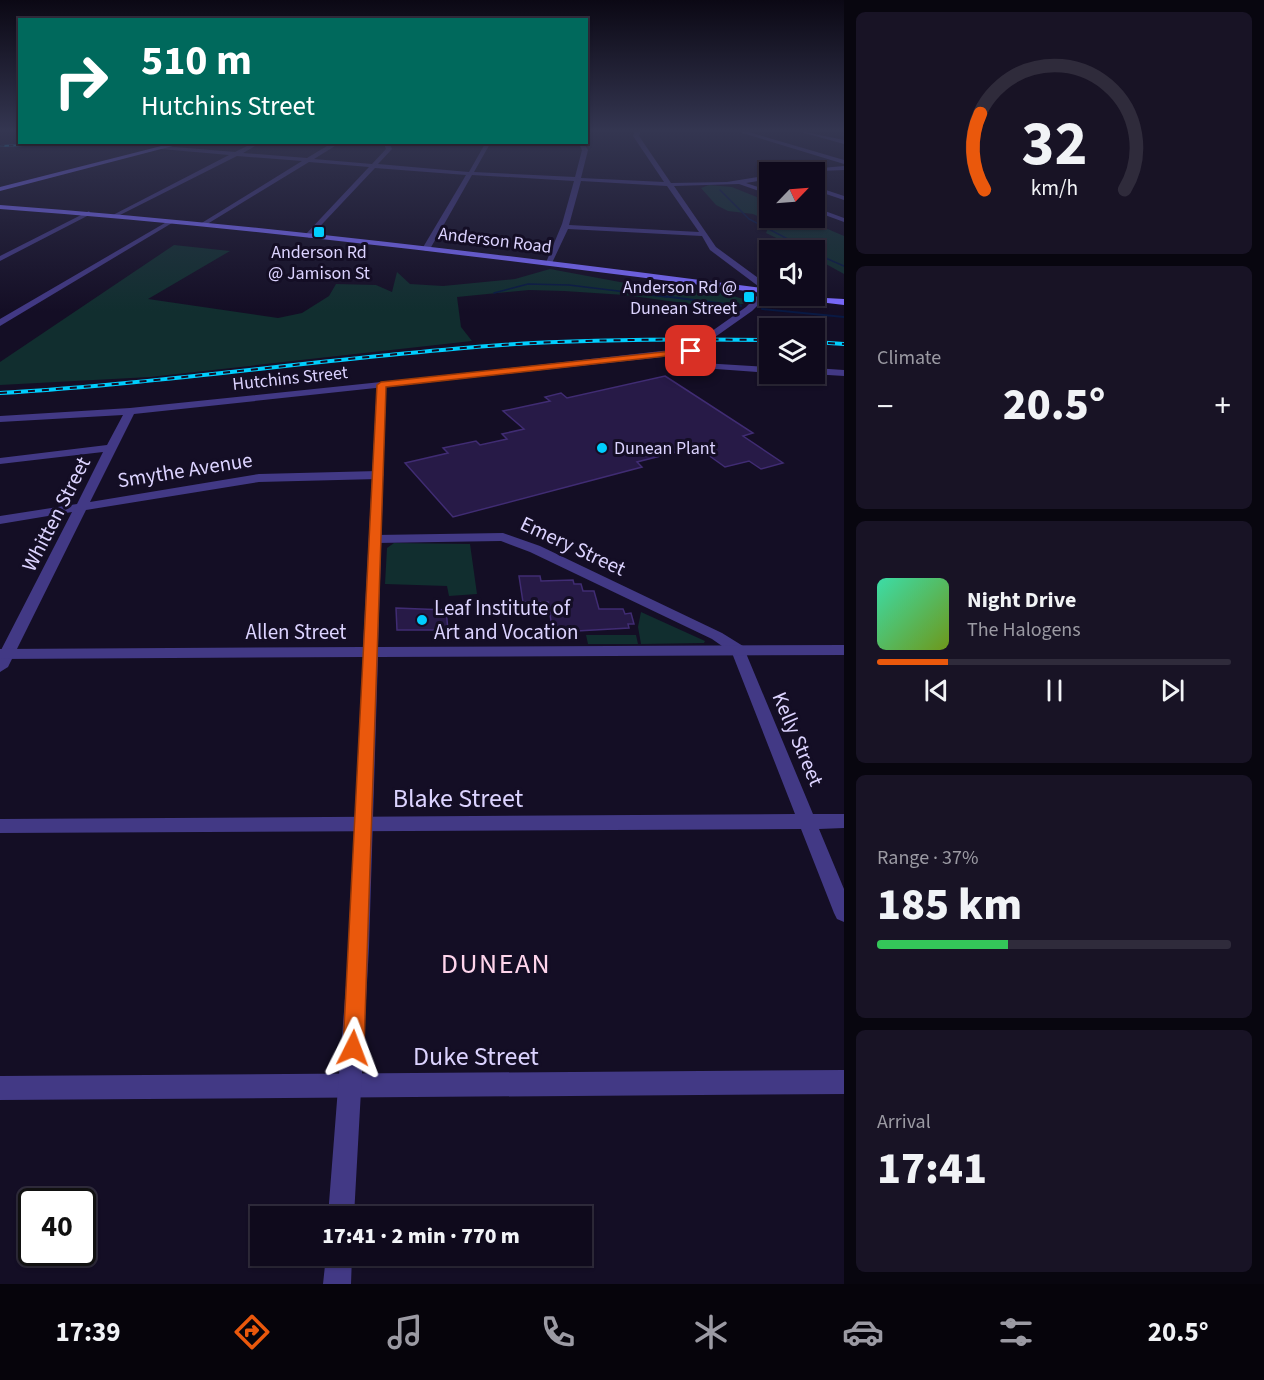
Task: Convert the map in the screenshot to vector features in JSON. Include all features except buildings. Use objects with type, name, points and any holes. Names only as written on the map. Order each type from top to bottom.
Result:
[{"type":"main road","name":"Anderson Road","points":[[0,207],[89,213],[309,236],[548,263],[759,291]]},
{"type":"main road","points":[[825,300],[844,302]]},
{"type":"street","points":[[114,216],[163,191]]},
{"type":"street","points":[[202,225],[258,191]]},
{"type":"street","points":[[309,236],[350,191]]},
{"type":"street","points":[[426,249],[460,191]]},
{"type":"street","points":[[548,263],[564,226],[574,191]]},
{"type":"street","points":[[674,191],[713,248],[759,282]]},
{"type":"street","points":[[825,192],[844,198]]},
{"type":"street","points":[[0,258],[89,213]]},
{"type":"street","points":[[825,213],[844,220]]},
{"type":"street","points":[[0,323],[170,222]]},
{"type":"street","points":[[564,226],[705,234]]},
{"type":"street","points":[[759,300],[691,351],[678,364],[759,369]]},
{"type":"street","name":"Hutchins Street","points":[[0,419],[130,411],[691,351]]},
{"type":"street","points":[[825,372],[844,373]]},
{"type":"street","points":[[342,1206],[351,1086],[364,824],[381,385]]},
{"type":"street","name":"Whitten Street","points":[[2,658],[130,411]]},
{"type":"street","points":[[0,461],[112,448]]},
{"type":"street","name":"Smythe Avenue","points":[[0,520],[259,478],[378,475]]},
{"type":"street","name":"Emery Street","points":[[376,539],[503,537],[535,549],[717,636],[738,650]]},
{"type":"street","name":"Kelly Street","points":[[738,650],[770,734],[809,821],[844,913]]},
{"type":"street","name":"Allen Street","points":[[2,658],[844,650]]},
{"type":"street","name":"Blake Street","points":[[0,826],[844,821]]},
{"type":"street","name":"Duke Street","points":[[0,1088],[844,1082]]},
{"type":"street","points":[[337,1284],[338,1266]]},
{"type":"green space","points":[[704,191],[742,191],[759,198],[759,217],[728,211],[716,205]]},
{"type":"green space","points":[[768,228],[825,228],[844,236],[844,274],[825,264],[825,240],[780,240],[766,233]]},
{"type":"green space","points":[[174,245],[230,251],[148,299],[278,318],[302,313],[329,296],[336,284],[376,285],[392,292],[397,272],[410,284],[443,286],[515,279],[550,269],[652,288],[722,293],[751,301],[727,309],[625,295],[564,291],[529,290],[457,297],[461,327],[472,341],[150,377],[0,385],[0,362]]},
{"type":"green space","points":[[394,543],[470,544],[477,594],[449,596],[447,586],[385,584],[387,548]]},
{"type":"green space","points":[[641,612],[705,641],[704,643],[641,644],[638,627]]},
{"type":"green space","points":[[586,635],[636,635],[638,644],[588,644]]},
{"type":"waterway","points":[[721,191],[749,219],[790,240]]},
{"type":"waterway","points":[[825,258],[844,266]]},
{"type":"waterway","points":[[494,293],[528,284],[569,285],[667,297]]},
{"type":"waterway","points":[[655,295],[741,306]]},
{"type":"waterway","points":[[762,309],[844,317]]},
{"type":"railway","points":[[0,393],[126,383],[502,345],[636,340],[759,340]]},
{"type":"railway","points":[[825,343],[844,344]]},
{"type":"place","name":"Anderson Rd @ Jamison St","points":[[319,232]]},
{"type":"place","name":"Anderson Rd @ Dunean Street","points":[[749,297]]},
{"type":"place","name":"Dunean Plant","points":[[602,448]]},
{"type":"place","name":"Leaf Institute of Art and Vocation","points":[[422,620]]},
{"type":"district","name":"DUNEAN","points":[[496,963]]},
{"type":"route","points":[[353,1048],[372,653],[383,390],[381,385],[691,351]]}]
